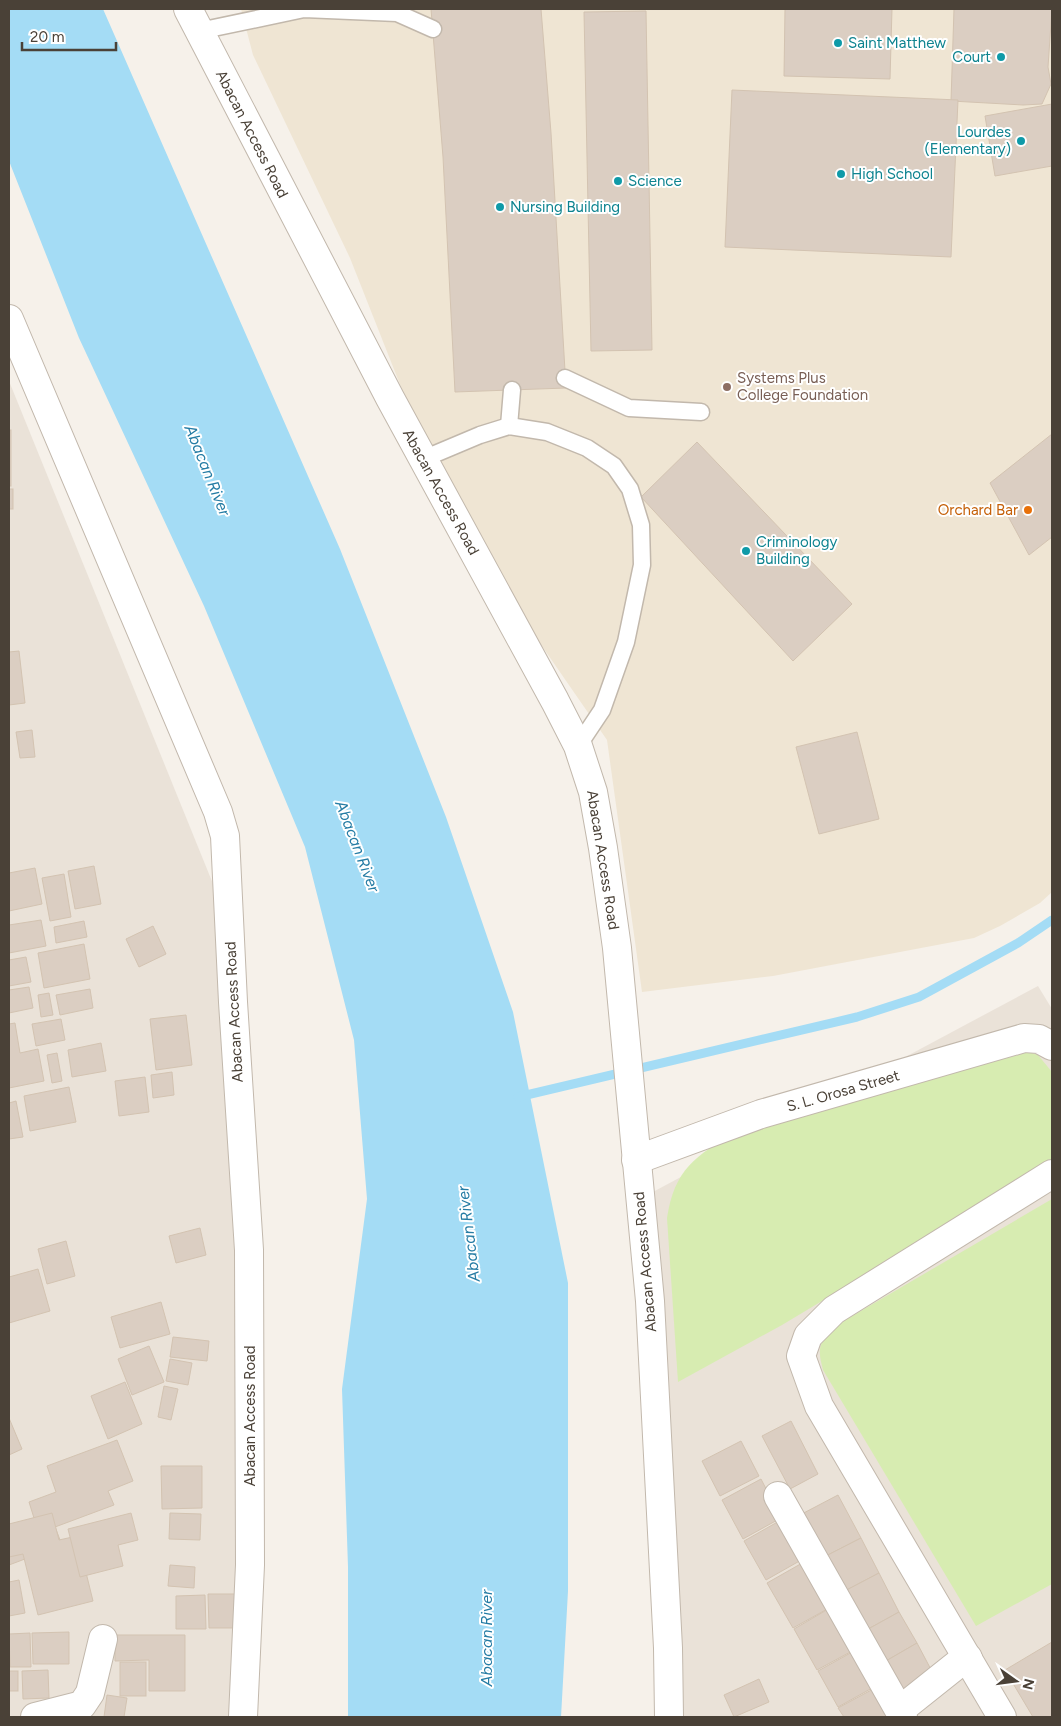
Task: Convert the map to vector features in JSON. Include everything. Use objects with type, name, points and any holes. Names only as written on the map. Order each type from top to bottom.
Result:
[{"type":"street","name":"Abacan Access Road","points":[[194,20],[385,389],[578,746],[595,801],[604,848],[617,948],[650,1301],[653,1390],[668,1648],[669,1717]]},
{"type":"street","name":"Abacan Access Road","points":[[9,320],[218,812],[225,836],[233,1002],[249,1250],[250,1565],[244,1717]]},
{"type":"street","name":"S. L. Orosa Street","points":[[636,1160],[761,1114],[1024,1038],[1039,1039],[1052,1046]]},
{"type":"street","points":[[1002,1717],[820,1406],[801,1356],[808,1336],[834,1310],[1052,1174]]},
{"type":"street","points":[[778,1496],[902,1714],[959,1663],[968,1658]]},
{"type":"street","points":[[35,1717],[82,1704],[90,1693],[102,1639]]},
{"type":"lane","points":[[194,20],[304,9],[397,13],[433,29]]},
{"type":"lane","points":[[565,378],[629,408],[702,412]]},
{"type":"lane","points":[[509,426],[512,390]]},
{"type":"lane","points":[[423,459],[480,435],[509,426],[548,432],[587,448],[614,466],[630,489],[641,525],[642,566],[626,642],[602,710],[578,746]]},
{"type":"shaded area","name":"Systems Plus College Foundation","points":[[241,9],[1052,9],[1052,892],[1040,903],[1000,926],[974,938],[773,976],[642,992],[607,740],[452,516],[350,258],[253,55]]},
{"type":"shaded area","points":[[9,381],[222,906],[251,1390],[242,1717],[9,1717]]},
{"type":"shaded area","points":[[1038,986],[1052,1009],[1052,1717],[675,1717],[651,1193]]},
{"type":"green space","points":[[1029,1052],[1038,1055],[1052,1072],[1052,1163],[782,1325],[678,1382],[667,1218],[670,1201],[681,1176],[698,1157],[735,1133]]},
{"type":"green space","points":[[1052,1199],[1052,1584],[976,1626],[823,1370],[820,1348],[823,1339],[830,1329]]},
{"type":"water","name":"Abacan River","points":[[9,9],[103,9],[340,549],[446,817],[513,1012],[568,1283],[568,1591],[561,1717],[348,1717],[348,1567],[342,1389],[367,1199],[354,1040],[305,847],[204,606],[79,338],[9,161]]},
{"type":"building","name":"Nursing Building","points":[[431,9],[541,9],[551,133],[566,388],[455,392],[443,157]]},
{"type":"building","name":"Saint Matthew","points":[[785,9],[892,9],[890,79],[784,76]]},
{"type":"building","name":"Court","points":[[954,9],[1052,9],[1048,67],[1051,84],[1042,104],[1023,105],[951,101]]},
{"type":"building","name":"Science","points":[[646,11],[652,350],[591,351],[584,12]]},
{"type":"building","name":"High School","points":[[732,90],[958,100],[951,257],[725,247]]},
{"type":"building","name":"Lourdes (Elementary)","points":[[1052,104],[1052,166],[995,176],[985,116]]},
{"type":"building","points":[[9,430],[11,430],[11,486],[9,486]]},
{"type":"building","name":"Orchard Bar","points":[[1052,434],[1052,537],[1029,555],[990,483]]},
{"type":"building","name":"Criminology Building","points":[[697,442],[852,604],[793,661],[641,497]]},
{"type":"building","points":[[9,489],[13,489],[13,509],[9,509]]},
{"type":"building","points":[[19,651],[25,703],[9,705],[9,652]]},
{"type":"building","points":[[32,730],[35,757],[20,758],[16,732]]},
{"type":"building","points":[[857,732],[879,819],[819,834],[796,747]]},
{"type":"building","points":[[94,866],[101,904],[75,909],[68,871]]},
{"type":"building","points":[[35,868],[42,904],[9,911],[9,873]]},
{"type":"building","points":[[64,874],[71,917],[50,921],[42,878]]},
{"type":"building","points":[[41,920],[46,946],[9,953],[9,925]]},
{"type":"building","points":[[84,921],[87,937],[56,943],[54,927]]},
{"type":"building","points":[[153,926],[166,954],[139,967],[126,939]]},
{"type":"building","points":[[84,944],[90,979],[44,988],[38,953]]},
{"type":"building","points":[[26,957],[31,982],[9,986],[9,960]]},
{"type":"building","points":[[29,987],[33,1008],[9,1013],[9,990]]},
{"type":"building","points":[[90,989],[93,1008],[60,1015],[56,995]]},
{"type":"building","points":[[49,993],[53,1015],[41,1017],[38,995]]},
{"type":"building","points":[[186,1015],[192,1065],[156,1070],[150,1019]]},
{"type":"building","points":[[61,1019],[65,1040],[36,1046],[32,1024]]},
{"type":"building","points":[[15,1023],[20,1053],[38,1049],[44,1081],[9,1088],[9,1024]]},
{"type":"building","points":[[101,1043],[106,1071],[72,1077],[68,1050]]},
{"type":"building","points":[[57,1053],[62,1081],[52,1083],[47,1055]]},
{"type":"building","points":[[172,1072],[174,1095],[153,1098],[151,1075]]},
{"type":"building","points":[[145,1077],[149,1112],[119,1116],[115,1081]]},
{"type":"building","points":[[69,1087],[76,1122],[30,1131],[24,1096]]},
{"type":"building","points":[[16,1101],[23,1137],[9,1139],[9,1103]]},
{"type":"building","points":[[200,1228],[206,1255],[176,1263],[169,1236]]},
{"type":"building","points":[[66,1241],[75,1276],[47,1284],[38,1249]]},
{"type":"building","points":[[38,1269],[50,1311],[9,1323],[9,1277]]},
{"type":"building","points":[[161,1302],[170,1334],[120,1348],[111,1317]]},
{"type":"building","points":[[173,1337],[209,1341],[207,1361],[170,1357]]},
{"type":"building","points":[[149,1346],[164,1382],[132,1395],[118,1359]]},
{"type":"building","points":[[170,1359],[192,1363],[188,1385],[166,1381]]},
{"type":"building","points":[[125,1382],[142,1424],[108,1439],[91,1396]]},
{"type":"building","points":[[164,1386],[178,1389],[171,1420],[158,1417]]},
{"type":"building","points":[[9,1418],[22,1449],[9,1455]]},
{"type":"building","points":[[791,1421],[818,1474],[790,1489],[762,1436]]},
{"type":"building","points":[[117,1440],[133,1481],[108,1491],[114,1505],[55,1527],[62,1545],[9,1565],[9,1527],[34,1518],[29,1502],[56,1492],[47,1466]]},
{"type":"building","points":[[741,1441],[759,1476],[720,1496],[702,1461]]},
{"type":"building","points":[[161,1466],[202,1466],[202,1508],[162,1509]]},
{"type":"building","points":[[761,1479],[781,1518],[743,1539],[722,1500]]},
{"type":"building","points":[[838,1495],[861,1538],[820,1559],[798,1516]]},
{"type":"building","points":[[52,1513],[59,1540],[77,1536],[93,1601],[38,1615],[23,1554],[9,1557],[9,1524]]},
{"type":"building","points":[[131,1513],[138,1540],[118,1545],[123,1566],[80,1577],[68,1529]]},
{"type":"building","points":[[170,1513],[201,1514],[200,1540],[169,1539]]},
{"type":"building","points":[[781,1520],[803,1559],[766,1580],[744,1541]]},
{"type":"building","points":[[861,1538],[879,1573],[839,1594],[820,1559]]},
{"type":"building","points":[[804,1562],[829,1608],[793,1628],[767,1583]]},
{"type":"building","points":[[170,1565],[195,1567],[194,1588],[168,1586]]},
{"type":"building","points":[[879,1573],[899,1612],[861,1633],[839,1594]]},
{"type":"building","points":[[19,1580],[25,1613],[9,1616],[9,1582]]},
{"type":"building","points":[[208,1594],[242,1594],[242,1628],[209,1628]]},
{"type":"building","points":[[205,1595],[206,1629],[176,1629],[176,1596]]},
{"type":"building","points":[[830,1608],[854,1650],[817,1670],[794,1629]]},
{"type":"building","points":[[899,1612],[917,1643],[879,1665],[861,1633]]},
{"type":"building","points":[[69,1632],[69,1664],[33,1664],[32,1633]]},
{"type":"building","points":[[30,1633],[31,1667],[10,1667],[9,1634]]},
{"type":"building","points":[[115,1635],[185,1635],[185,1691],[149,1691],[149,1660],[115,1661]]},
{"type":"building","points":[[1052,1642],[1052,1717],[1033,1717],[1005,1670]]},
{"type":"building","points":[[917,1643],[936,1679],[899,1701],[879,1665]]},
{"type":"building","points":[[854,1651],[874,1687],[838,1707],[818,1671]]},
{"type":"building","points":[[120,1662],[146,1662],[146,1696],[120,1696]]},
{"type":"building","points":[[48,1670],[49,1698],[23,1699],[22,1671]]},
{"type":"building","points":[[9,1671],[18,1671],[18,1691],[9,1691]]},
{"type":"building","points":[[759,1679],[769,1702],[734,1717],[724,1695]]},
{"type":"building","points":[[875,1688],[890,1717],[844,1717],[838,1708]]},
{"type":"building","points":[[107,1695],[127,1698],[124,1717],[104,1717]]},
{"type":"waterway","points":[[518,1097],[857,1017],[919,997],[1018,943],[1052,920]]},
{"type":"place","name":"Saint Matthew","points":[[838,43]]},
{"type":"place","name":"Court","points":[[1001,57]]},
{"type":"place","name":"Lourdes (Elementary)","points":[[1021,141]]},
{"type":"place","name":"High School","points":[[841,174]]},
{"type":"place","name":"Science","points":[[618,181]]},
{"type":"place","name":"Nursing Building","points":[[500,207]]},
{"type":"place","name":"Systems Plus College Foundation","points":[[727,387]]},
{"type":"place","name":"Orchard Bar","points":[[1028,510]]},
{"type":"place","name":"Criminology Building","points":[[746,551]]}]
